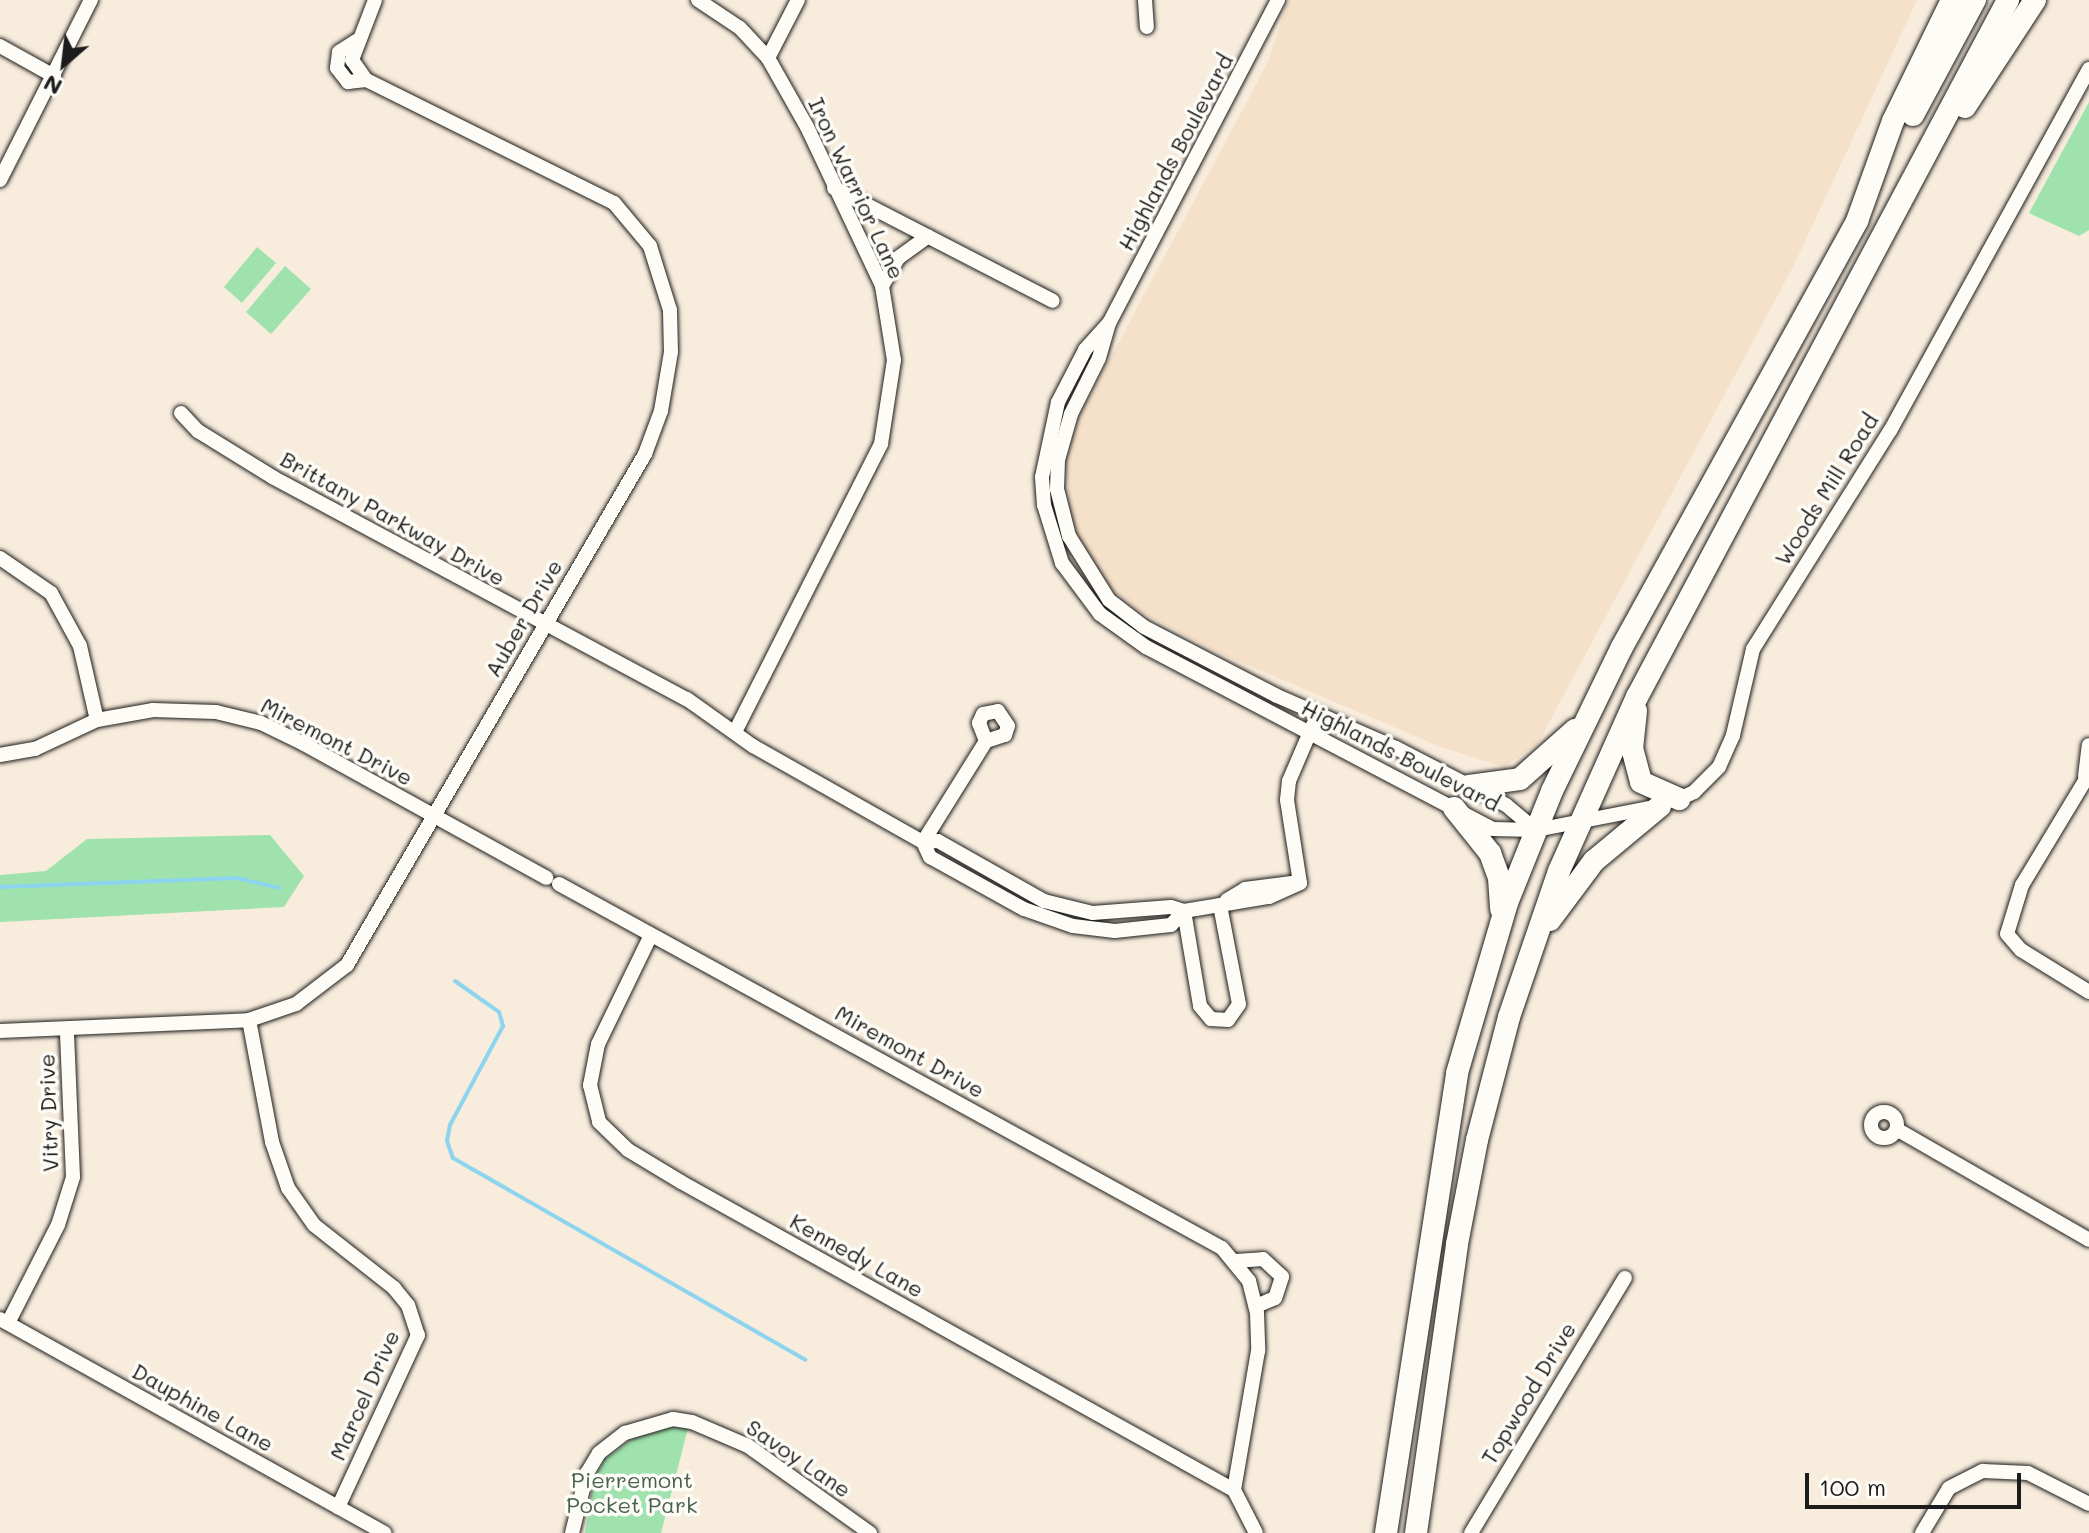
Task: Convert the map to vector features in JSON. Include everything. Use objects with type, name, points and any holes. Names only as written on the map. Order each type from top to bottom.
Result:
[{"type":"highway","points":[[1881,167],[1893,121],[1952,0]]},
{"type":"highway","points":[[1386,1533],[1454,1085],[1502,918],[1536,830],[1585,721],[1821,289],[1881,167],[1975,0]]},
{"type":"highway","points":[[1416,1533],[1466,1192],[1503,1039],[1559,871],[1637,697],[2008,0]]},
{"type":"highway","points":[[1903,197],[2035,0]]},
{"type":"highway","points":[[1533,944],[1594,861],[1670,802],[1641,782],[1634,765],[1637,697]]},
{"type":"highway","points":[[1469,786],[1520,779],[1585,721]]},
{"type":"highway","points":[[1454,808],[1490,853],[1499,878],[1502,918]]},
{"type":"highway","points":[[1536,830],[1559,871]]},
{"type":"street","points":[[0,180],[91,0]]},
{"type":"street","name":"Auber Drive","points":[[0,1031],[67,1031],[249,1020],[296,1004],[347,965],[542,625],[645,454],[661,411],[671,352],[670,310],[650,246],[614,203],[366,80],[352,60],[356,41],[375,0]]},
{"type":"street","name":"Iron Warrior Lane","points":[[698,0],[740,28],[768,58],[882,286],[894,360],[881,444],[735,732]]},
{"type":"street","points":[[768,58],[798,0]]},
{"type":"street","points":[[1145,0],[1147,27]]},
{"type":"street","name":"Highlands Boulevard","points":[[1278,0],[1109,323],[1058,460],[1062,509],[1082,564],[1109,600],[1144,627],[1506,805],[1536,830]]},
{"type":"street","points":[[0,46],[54,76]]},
{"type":"street","name":"Woods Mill Road","points":[[1536,830],[1670,802],[1708,780],[1726,753],[1753,649],[1890,431],[2089,69]]},
{"type":"street","points":[[834,187],[1053,301]]},
{"type":"street","points":[[882,286],[898,258],[928,236]]},
{"type":"street","name":"Highlands Boulevard","points":[[1109,323],[1085,350],[1048,430],[1044,505],[1062,563],[1076,586],[1121,632],[1309,733],[1492,829],[1536,830]]},
{"type":"street","name":"Brittany Parkway Drive","points":[[181,413],[198,431],[274,478],[542,625],[687,699],[735,732],[923,842],[930,857],[1024,909],[1073,926],[1115,931],[1171,925],[1184,911],[1220,905],[1245,889],[1300,883],[1287,800],[1289,781],[1309,733]]},
{"type":"street","points":[[0,558],[51,593],[80,646],[97,720]]},
{"type":"street","name":"Miremont Drive","points":[[0,755],[35,749],[97,720],[153,710],[216,712],[261,723],[1200,1236],[1236,1261],[1263,1259],[1282,1277],[1275,1298],[1256,1306]]},
{"type":"street","points":[[1309,733],[1318,714]]},
{"type":"street","points":[[923,842],[986,741]]},
{"type":"street","points":[[2089,745],[2087,775],[2022,885],[2007,934],[2021,950],[2089,992]]},
{"type":"street","points":[[1184,911],[1200,1006],[1211,1019],[1228,1020],[1239,1004],[1220,905]]},
{"type":"street","name":"Kennedy Lane","points":[[651,935],[598,1044],[590,1085],[599,1122],[628,1150],[1234,1490]]},
{"type":"street","name":"Marcel Drive","points":[[249,1020],[272,1142],[288,1188],[314,1225],[394,1288],[408,1305],[418,1335],[338,1507]]},
{"type":"street","name":"Vitry Drive","points":[[4,1321],[58,1225],[73,1177],[67,1031]]},
{"type":"street","points":[[1898,1130],[2089,1240]]},
{"type":"street","points":[[1236,1261],[1256,1306],[1258,1351],[1234,1490],[1256,1533]]},
{"type":"street","name":"Topwood Drive","points":[[1471,1533],[1625,1278]]},
{"type":"street","name":"Dauphine Lane","points":[[4,1321],[385,1533]]},
{"type":"street","name":"Savoy Lane","points":[[572,1533],[587,1473],[599,1453],[625,1433],[653,1422],[692,1422],[748,1446],[870,1533]]},
{"type":"street","points":[[1922,1533],[1949,1488],[1963,1478],[2014,1469],[2089,1504]]},
{"type":"shaded area","points":[[1288,0],[1917,0],[1795,263],[1538,743],[1505,767],[1441,747],[1219,653],[1141,612],[1099,580],[1071,523],[1066,461],[1080,415],[1268,62]]},
{"type":"green space","points":[[2089,102],[2089,230],[2079,236],[2029,213]]},
{"type":"green space","points":[[257,247],[276,263],[242,303],[224,287]]},
{"type":"green space","points":[[285,266],[311,289],[271,334],[246,312]]},
{"type":"green space","points":[[270,835],[304,876],[284,907],[0,922],[0,875],[46,871],[87,839]]},
{"type":"green space","name":"Pierremont Pocket Park","points":[[668,1427],[688,1428],[661,1533],[585,1533],[594,1478],[605,1459],[636,1436]]},
{"type":"waterway","points":[[0,887],[237,878],[279,888]]},
{"type":"waterway","points":[[455,981],[499,1012],[503,1026],[450,1125],[447,1141],[453,1158],[805,1360]]}]
